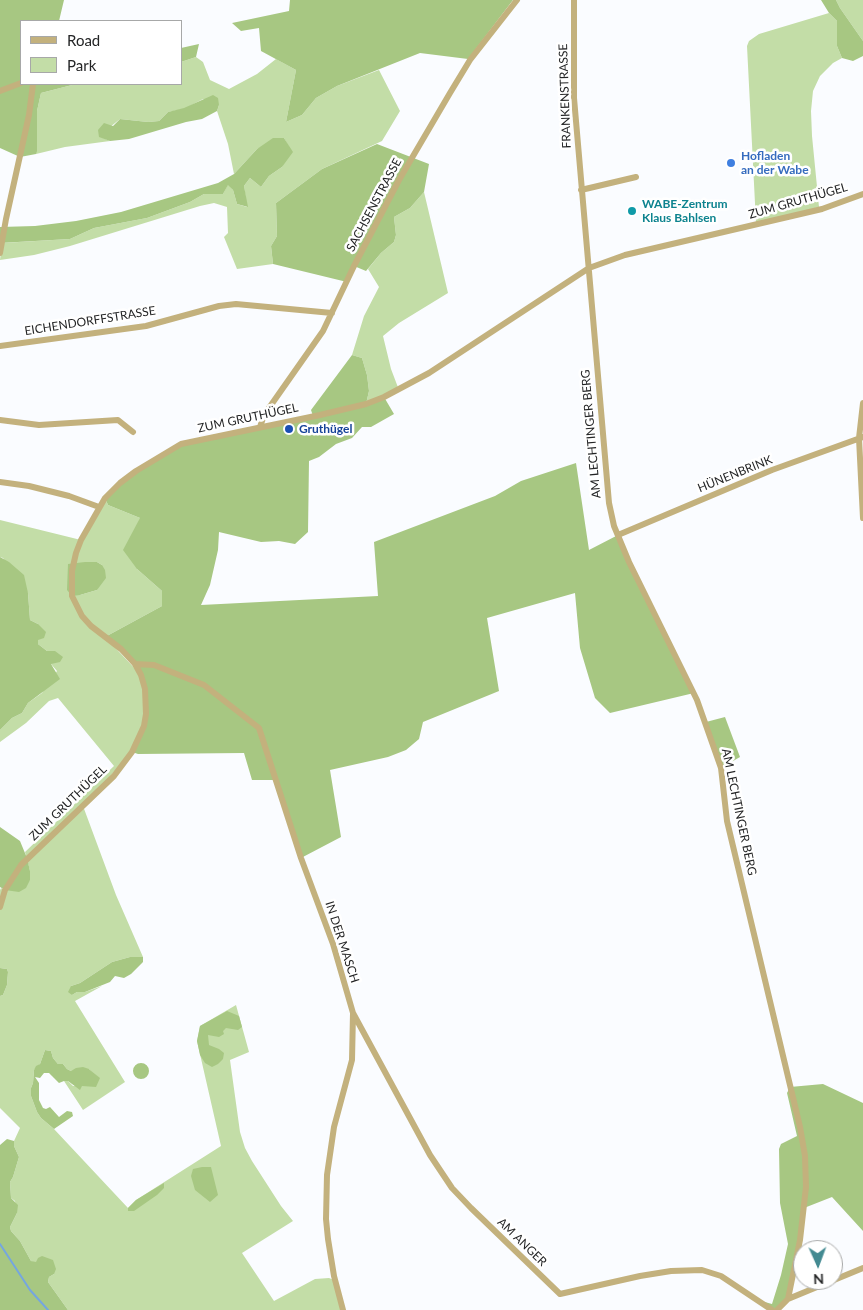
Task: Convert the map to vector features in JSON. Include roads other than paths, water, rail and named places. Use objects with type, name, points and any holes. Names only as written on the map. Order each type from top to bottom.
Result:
[{"type":"street","name":"SACHSENSTRASSE","points":[[260,427],[264,415],[323,331],[354,266],[428,129],[470,60],[517,0]]},
{"type":"street","name":"FRANKENSTRASSE","points":[[574,0],[574,98],[589,268]]},
{"type":"street","points":[[0,91],[20,83]]},
{"type":"street","points":[[0,253],[29,115],[33,85]]},
{"type":"street","points":[[581,190],[636,177]]},
{"type":"street","name":"ZUM GRUTHÜGEL","points":[[0,907],[5,890],[21,864],[114,776],[132,752],[144,726],[147,702],[141,675],[135,664],[121,649],[91,626],[82,616],[72,596],[72,571],[76,553],[85,531],[105,498],[130,475],[180,444],[366,404],[384,397],[429,373],[589,268],[625,255],[822,209],[863,194]]},
{"type":"street","name":"AM LECHTINGER BERG","points":[[589,268],[606,487],[612,518],[644,593],[697,700],[721,768],[727,821],[800,1127],[805,1156],[806,1187],[803,1221],[788,1299]]},
{"type":"street","name":"EICHENDORFFSTRASSE","points":[[0,346],[146,326],[219,306],[236,304],[332,313]]},
{"type":"street","points":[[863,403],[861,437],[863,518]]},
{"type":"street","points":[[0,420],[39,425],[118,420],[133,432]]},
{"type":"street","name":"HÜNENBRINK","points":[[618,535],[772,470],[861,437]]},
{"type":"street","points":[[0,482],[70,496],[99,507]]},
{"type":"street","name":"IN DER MASCH","points":[[135,664],[154,665],[204,685],[259,728],[301,858],[333,944],[353,1013],[352,1060],[334,1127],[327,1175],[326,1219],[328,1239],[334,1276],[343,1310]]},
{"type":"street","name":"AM ANGER","points":[[353,1013],[430,1155],[452,1188],[560,1294],[640,1276],[671,1271],[702,1270],[721,1276],[772,1310]]},
{"type":"street","points":[[777,1310],[788,1299],[863,1268]]},
{"type":"waterway","points":[[0,1244],[30,1290],[48,1310]]},
{"type":"place","name":"Hofladen an der Wabe","points":[[731,163]]},
{"type":"place","name":"WABE-Zentrum Klaus Bahlsen","points":[[632,211]]},
{"type":"place","name":"Gruthügel","points":[[289,429]]}]
